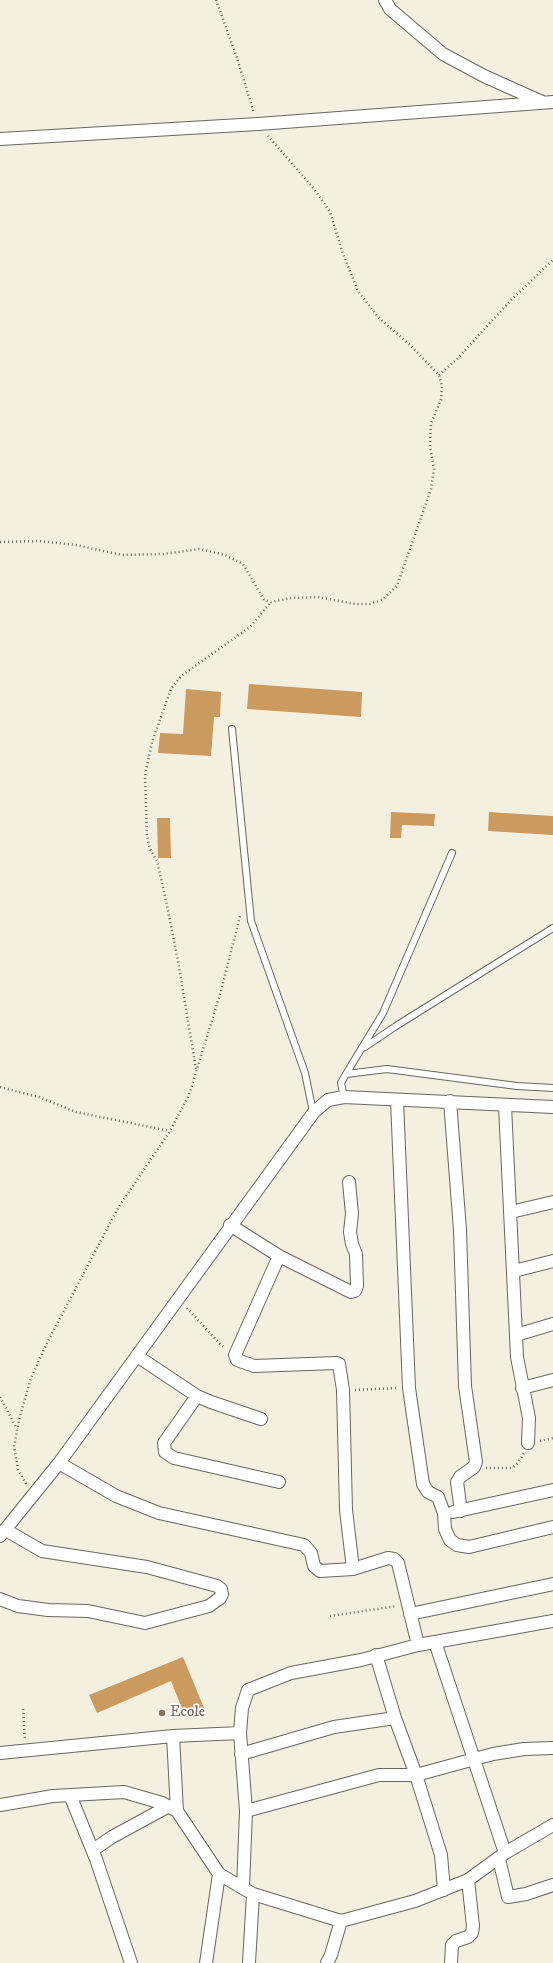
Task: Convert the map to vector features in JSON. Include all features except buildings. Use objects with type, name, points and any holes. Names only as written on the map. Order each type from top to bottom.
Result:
[{"type":"street","points":[[385,0],[390,10],[443,54],[484,76],[550,104]]},
{"type":"street","points":[[0,139],[258,124],[550,104]]},
{"type":"street","points":[[0,1599],[18,1606],[48,1610],[88,1611],[145,1623],[209,1606],[220,1598],[222,1594],[221,1589],[217,1586],[148,1567],[42,1551],[3,1533],[59,1463],[179,1299],[230,1225],[314,1112],[328,1100],[344,1097],[450,1101],[505,1106],[553,1107]]},
{"type":"street","points":[[397,1100],[409,1388],[423,1484],[428,1492],[438,1497],[444,1512],[445,1529],[450,1540],[458,1545],[469,1547],[553,1527]]},
{"type":"street","points":[[450,1101],[460,1230],[461,1301],[465,1386],[476,1462],[474,1467],[460,1477],[457,1482],[461,1511]]},
{"type":"street","points":[[505,1106],[516,1335],[522,1388],[529,1418],[528,1443]]},
{"type":"street","points":[[230,1225],[279,1256],[351,1292],[355,1291],[357,1286],[356,1254],[352,1244],[350,1232],[352,1214],[349,1182]]},
{"type":"street","points":[[511,1212],[553,1202]]},
{"type":"street","points":[[279,1256],[236,1355],[237,1360],[254,1366],[339,1364],[341,1368],[346,1510],[353,1569]]},
{"type":"street","points":[[514,1271],[553,1261]]},
{"type":"street","points":[[516,1335],[553,1324]]},
{"type":"street","points":[[137,1356],[197,1396],[261,1419]]},
{"type":"street","points":[[522,1388],[553,1380]]},
{"type":"street","points":[[197,1396],[164,1444],[165,1452],[174,1458],[279,1482]]},
{"type":"street","points":[[59,1463],[116,1496],[159,1512],[304,1545],[311,1553],[314,1566],[320,1570],[353,1569],[388,1558],[394,1559],[398,1563],[418,1645]]},
{"type":"street","points":[[444,1512],[461,1511],[553,1490]]},
{"type":"street","points":[[409,1609],[553,1584]]},
{"type":"street","points":[[249,1963],[246,1811],[240,1733],[242,1708],[248,1690],[291,1673],[376,1656],[418,1645],[553,1621]]},
{"type":"street","points":[[435,1642],[502,1856],[508,1896],[526,1894],[553,1885]]},
{"type":"street","points":[[376,1656],[441,1855],[444,1890]]},
{"type":"street","points":[[241,1754],[334,1727],[395,1718]]},
{"type":"street","points":[[0,1753],[173,1736],[240,1733]]},
{"type":"street","points":[[173,1736],[173,1809],[219,1874],[248,1891],[341,1921],[415,1901],[468,1880],[502,1856],[553,1825]]},
{"type":"street","points":[[246,1811],[379,1775],[416,1775],[494,1754],[524,1749],[553,1748]]},
{"type":"street","points":[[0,1805],[70,1794],[124,1792],[173,1809]]},
{"type":"street","points":[[70,1794],[93,1850],[131,1963]]},
{"type":"street","points":[[93,1850],[112,1837],[173,1809]]},
{"type":"street","points":[[206,1963],[219,1874]]},
{"type":"street","points":[[451,1963],[452,1945],[456,1941],[468,1937],[472,1933],[473,1926],[468,1880]]},
{"type":"street","points":[[327,1963],[331,1955],[341,1921]]},
{"type":"lane","points":[[232,729],[251,921],[305,1073],[314,1112]]},
{"type":"lane","points":[[344,1097],[340,1083],[383,1013],[452,853]]},
{"type":"lane","points":[[362,1049],[396,1026],[553,928]]},
{"type":"lane","points":[[346,1074],[387,1069],[517,1086],[553,1088]]},
{"type":"path","points":[[0,542],[39,541],[76,545],[122,555],[163,554],[200,549],[206,550],[225,555],[243,564],[264,600],[271,602],[291,598],[318,597],[354,604],[370,604],[382,600],[397,586],[431,488],[434,469],[430,446],[431,423],[440,400],[442,386],[439,375],[409,344],[378,318],[358,290],[343,254],[330,212],[315,190],[258,124],[247,95],[236,55],[216,0]]},
{"type":"path","points":[[439,375],[457,359],[512,299],[553,260]]},
{"type":"path","points":[[197,1070],[165,896],[157,862],[150,849],[147,836],[145,776],[152,742],[171,689],[181,676],[250,627],[271,602]]},
{"type":"path","points":[[32,1496],[18,1469],[14,1447],[31,1378],[46,1345],[118,1208],[170,1131],[189,1095],[221,991],[241,913]]},
{"type":"path","points":[[0,1087],[39,1097],[76,1112],[170,1131]]},
{"type":"path","points":[[179,1299],[220,1344],[236,1355]]},
{"type":"path","points":[[342,1390],[409,1388]]},
{"type":"path","points":[[0,1397],[17,1430]]},
{"type":"path","points":[[474,1467],[512,1468],[522,1457],[528,1443]]},
{"type":"path","points":[[330,1616],[409,1609]]},
{"type":"path","points":[[23,1709],[26,1750]]},
{"type":"place","name":"Ecole","points":[[162,1713]]}]
